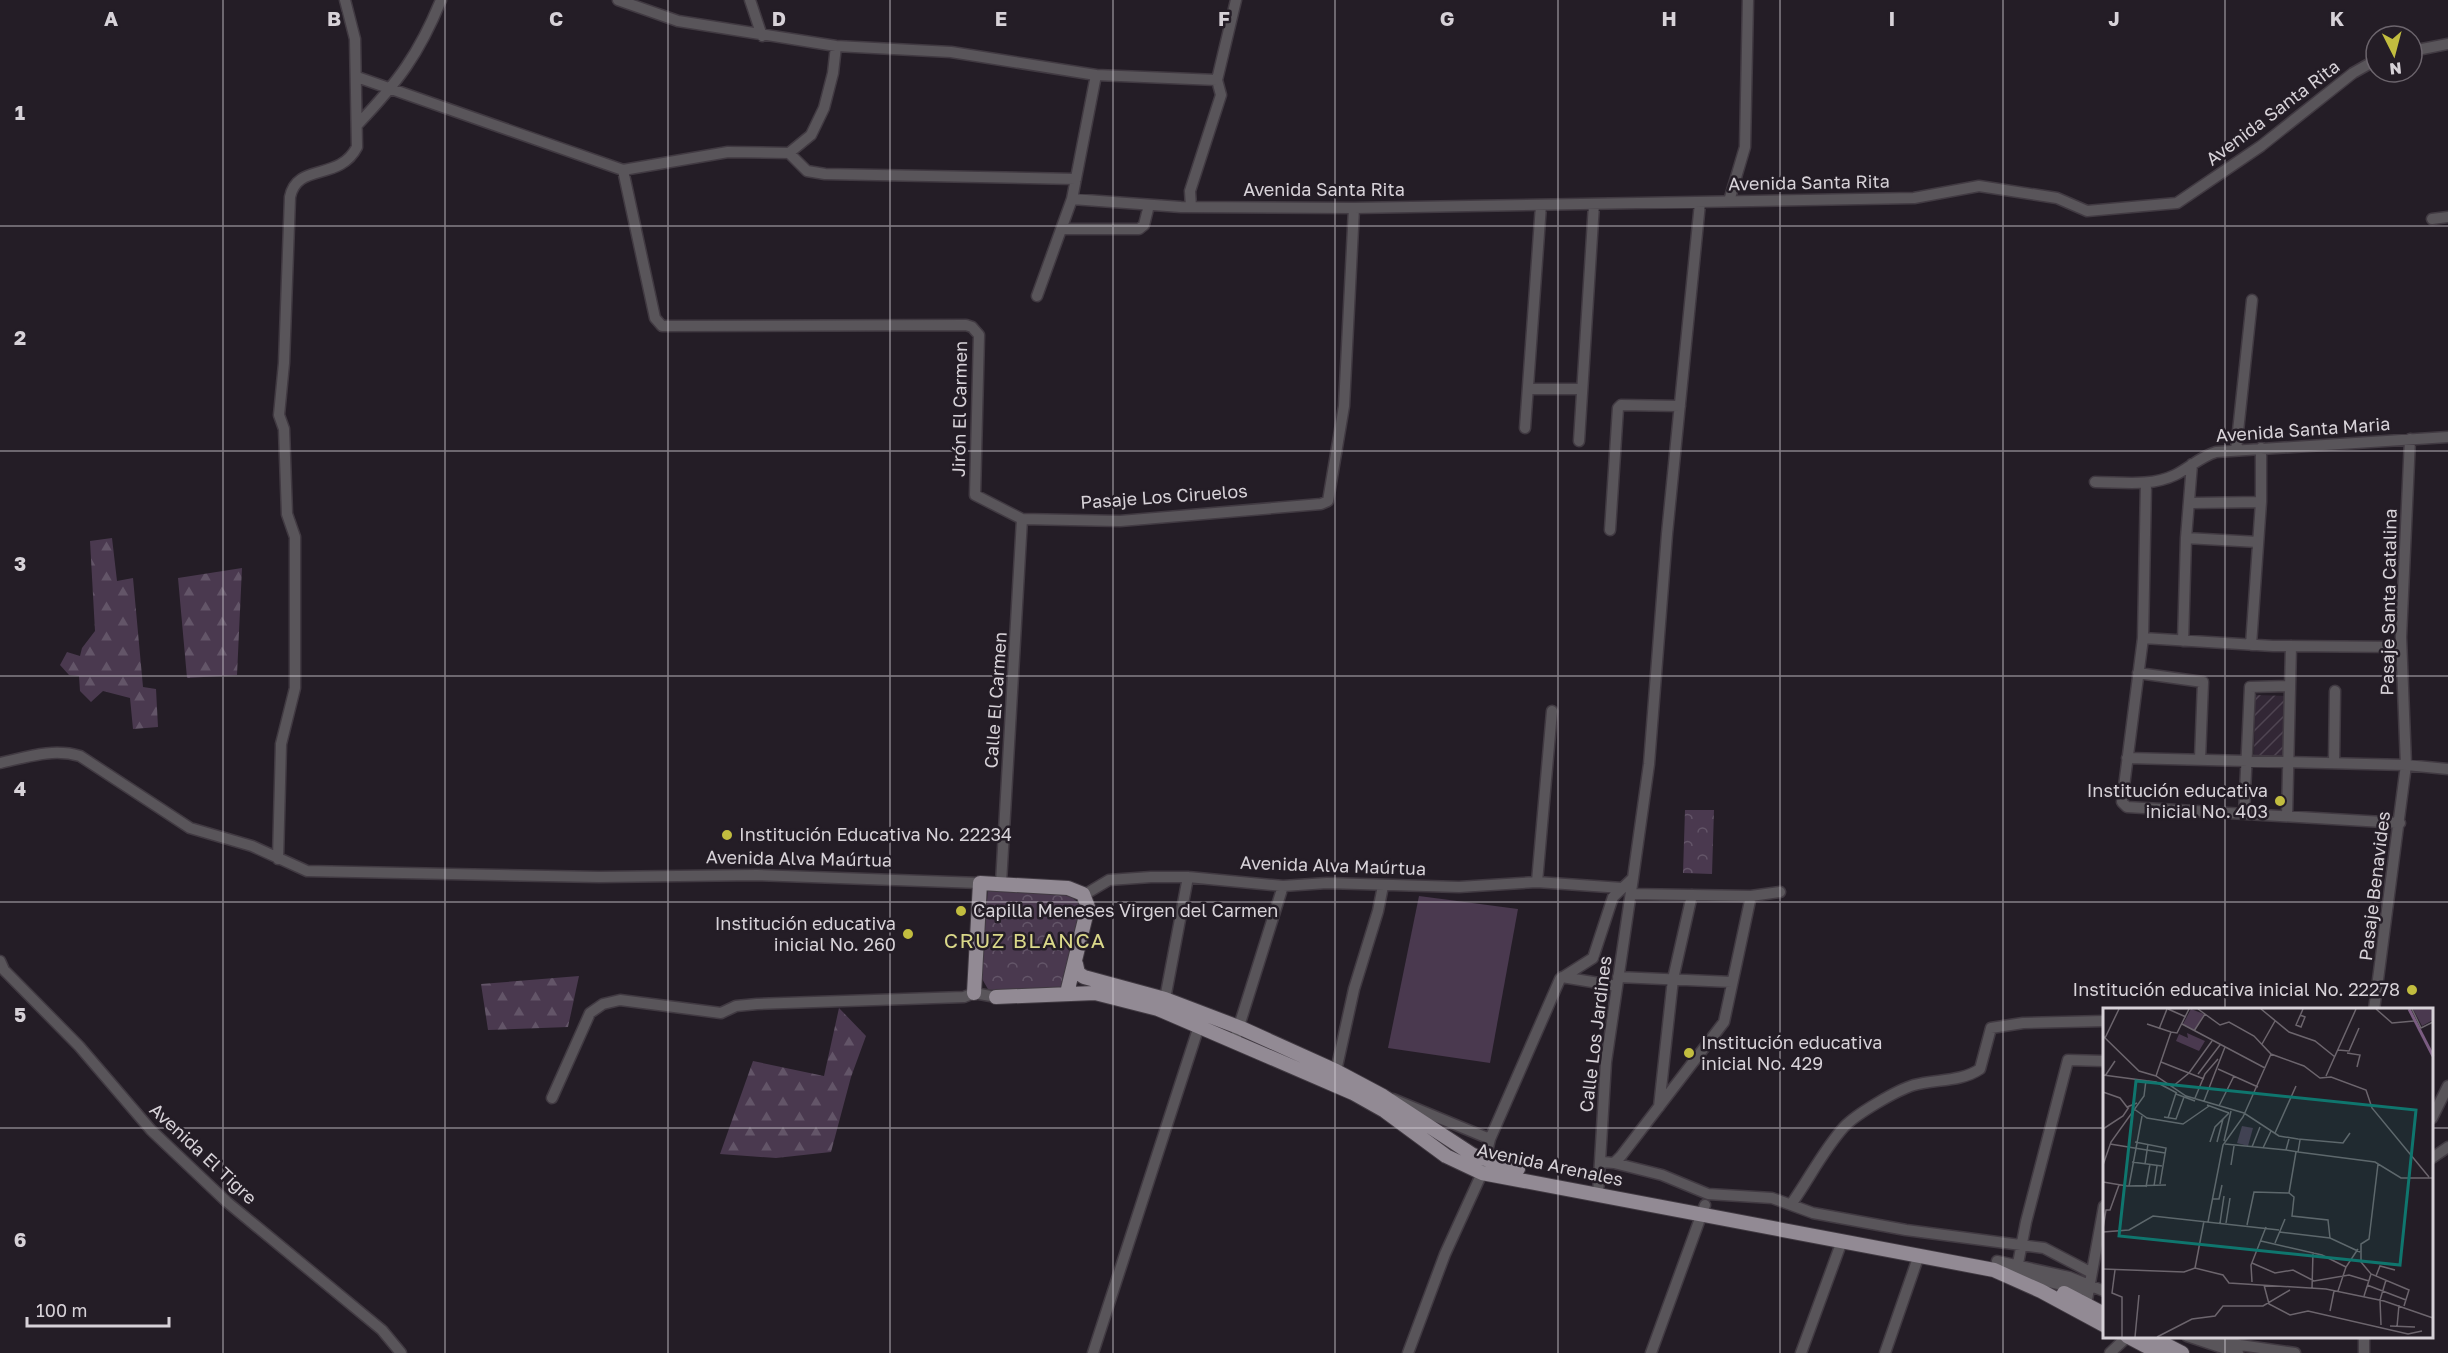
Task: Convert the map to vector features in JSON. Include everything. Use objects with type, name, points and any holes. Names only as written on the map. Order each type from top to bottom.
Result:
[{"type":"main road","name":"Avenida Alva Maúrtua","points":[[980,883],[1068,888],[1084,895]]},
{"type":"main road","points":[[975,993],[980,883]]},
{"type":"main road","points":[[1067,993],[1076,964],[1088,907],[1084,895]]},
{"type":"main road","points":[[1076,964],[1078,974],[1084,977],[1165,999],[1240,1028],[1336,1071],[1383,1095],[1473,1155],[1483,1166]]},
{"type":"main road","name":"Avenida Arenales","points":[[996,997],[1095,993],[1158,1009],[1353,1093],[1385,1111],[1446,1156],[1483,1166],[1703,1209],[1842,1240],[1919,1255],[1997,1266],[2087,1299]]},
{"type":"main road","points":[[1703,1209],[1997,1266],[2020,1272],[2087,1299],[2103,1313]]},
{"type":"main road","points":[[2087,1299],[2103,1323]]},
{"type":"main road","points":[[2129,1338],[2159,1353]]},
{"type":"main road","points":[[2153,1338],[2182,1353]]},
{"type":"street","points":[[278,859],[282,744],[295,688],[295,537],[287,514],[284,429],[279,415],[284,363],[290,197],[295,184],[300,179],[343,165],[352,157],[357,147],[355,39],[345,0]]},
{"type":"street","points":[[358,124],[392,88],[410,64],[441,0]]},
{"type":"street","points":[[618,0],[678,21],[836,46],[951,52],[1096,75],[1216,80]]},
{"type":"street","points":[[750,0],[762,36]]},
{"type":"street","points":[[1191,207],[1190,191],[1221,95],[1216,80],[1236,0]]},
{"type":"street","points":[[1729,201],[1745,147],[1748,0]]},
{"type":"street","points":[[2424,49],[2448,44]]},
{"type":"street","points":[[357,77],[623,170],[728,152],[789,153],[811,135],[824,108],[833,73],[836,46]]},
{"type":"street","name":"Avenida Santa Rita","points":[[1072,199],[1191,207],[1354,208],[1914,198],[1979,186],[2055,197],[2087,211],[2177,203],[2261,146],[2364,67]]},
{"type":"street","points":[[1037,296],[1072,199],[1096,75]]},
{"type":"street","points":[[789,153],[807,171],[825,174],[1076,178]]},
{"type":"street","name":"Jirón El Carmen","points":[[623,170],[655,318],[662,326],[972,327],[979,335],[975,495]]},
{"type":"street","name":"Calle Los Jardines","points":[[1599,1189],[1606,1062],[1618,981],[1627,891],[1633,878],[1649,764],[1667,534],[1700,203]]},
{"type":"street","points":[[1579,441],[1594,204]]},
{"type":"street","points":[[1062,229],[1139,229],[1144,225],[1149,205]]},
{"type":"street","points":[[1525,428],[1541,205]]},
{"type":"street","name":"Pasaje Los Ciruelos","points":[[975,495],[1022,519],[1120,520],[1326,502],[1331,495],[1344,406],[1354,208]]},
{"type":"street","points":[[2432,219],[2448,217]]},
{"type":"street","points":[[2236,450],[2252,300]]},
{"type":"street","points":[[1528,389],[1581,389]]},
{"type":"street","points":[[1610,530],[1618,408],[1622,405],[1680,406]]},
{"type":"street","name":"Avenida Santa Maria","points":[[2095,482],[2146,483],[2167,478],[2204,455],[2236,450],[2448,437]]},
{"type":"street","name":"Pasaje Santa Catalina","points":[[2406,765],[2402,647],[2410,439]]},
{"type":"street","points":[[2251,645],[2261,502],[2261,448]]},
{"type":"street","points":[[2183,641],[2186,538],[2191,503],[2192,464]]},
{"type":"street","points":[[2146,483],[2144,638],[2121,799],[2127,807],[2400,823]]},
{"type":"street","points":[[2191,503],[2261,502]]},
{"type":"street","name":"Calle El Carmen","points":[[1001,883],[1022,519]]},
{"type":"street","points":[[2186,538],[2258,542]]},
{"type":"street","points":[[2144,638],[2251,645],[2402,647]]},
{"type":"street","points":[[2287,816],[2291,646]]},
{"type":"street","points":[[2138,674],[2203,682],[2200,759]]},
{"type":"street","points":[[2244,814],[2250,687],[2253,685],[2290,686]]},
{"type":"street","points":[[2334,763],[2335,691]]},
{"type":"street","points":[[1537,882],[1552,711]]},
{"type":"street","name":"Avenida Alva Maúrtua","points":[[0,763],[45,753],[70,753],[80,756],[190,828],[252,846],[307,871],[599,877],[757,875],[980,883]]},
{"type":"street","points":[[2127,758],[2406,765],[2448,770]]},
{"type":"street","name":"Pasaje Benavides","points":[[2374,1008],[2406,765]]},
{"type":"street","points":[[1165,999],[1188,877]]},
{"type":"street","name":"Avenida Alva Maúrtua","points":[[1084,895],[1114,879],[1188,877],[1284,886],[1327,883],[1459,887],[1537,882],[1692,895],[1750,896],[1780,892]]},
{"type":"street","points":[[1234,1041],[1284,886]]},
{"type":"street","points":[[1336,1071],[1354,989],[1383,886]]},
{"type":"street","points":[[1408,1353],[1445,1254],[1483,1166],[1490,1139],[1562,977],[1593,958],[1613,897],[1627,891]]},
{"type":"street","points":[[1659,1108],[1673,979],[1692,895]]},
{"type":"street","points":[[1614,1163],[1724,1022],[1750,896]]},
{"type":"street","name":"Avenida El Tigre","points":[[0,961],[4,970],[79,1046],[151,1130],[227,1202],[382,1330],[401,1353]]},
{"type":"street","points":[[1562,977],[1618,981],[1673,979],[1732,982]]},
{"type":"street","points":[[552,1098],[591,1013],[603,1004],[620,1000],[722,1012],[736,1006],[757,1004],[964,997],[975,993],[996,997]]},
{"type":"street","points":[[1792,1203],[1844,1126],[1898,1091],[1973,1074],[1980,1069],[1984,1063],[1987,1035],[1991,1028],[1997,1025],[2103,1021]]},
{"type":"street","points":[[1093,1353],[1199,1026]]},
{"type":"street","points":[[2020,1272],[2022,1244],[2068,1060],[2103,1062]]},
{"type":"street","points":[[2434,1103],[2448,1086]]},
{"type":"street","points":[[1383,1095],[1490,1139]]},
{"type":"street","points":[[2433,1157],[2448,1147]]},
{"type":"street","points":[[1602,1162],[1662,1175],[1708,1194],[1772,1198],[1792,1203],[1812,1213],[1906,1230],[2044,1248],[2090,1272]]},
{"type":"street","points":[[1654,1352],[1703,1209]]},
{"type":"street","points":[[2103,1211],[2090,1272],[2087,1299],[2103,1297]]},
{"type":"street","points":[[1801,1353],[1842,1240]]},
{"type":"street","points":[[1885,1353],[1919,1255]]},
{"type":"street","name":"Avenida Arenales","points":[[2020,1272],[2069,1277],[2087,1299],[2103,1291]]},
{"type":"street","points":[[2110,1353],[2126,1338]]},
{"type":"street","points":[[2193,1338],[2238,1353]]},
{"type":"street","points":[[2220,1338],[2241,1345],[2293,1353]]},
{"type":"shaded area","points":[[2255,695],[2287,696],[2285,761],[2254,760]]},
{"type":"green space","points":[[112,538],[117,581],[133,578],[143,687],[156,689],[158,727],[133,729],[130,698],[103,691],[91,702],[80,691],[79,676],[69,675],[60,665],[67,652],[80,656],[82,648],[95,631],[90,541]]},
{"type":"green space","points":[[242,568],[237,675],[187,678],[178,578]]},
{"type":"green space","points":[[1685,810],[1714,810],[1712,874],[1683,873]]},
{"type":"green space","points":[[988,888],[1068,894],[1081,905],[1061,987],[989,991],[981,977]]},
{"type":"green space","points":[[1419,896],[1518,909],[1490,1063],[1388,1048]]},
{"type":"green space","points":[[579,976],[568,1027],[488,1030],[481,984]]},
{"type":"green space","points":[[839,1008],[866,1036],[851,1077],[831,1152],[776,1158],[720,1154],[753,1061],[824,1076]]},
{"type":"place","name":"Institución educativa inicial No. 403","points":[[2280,801]]},
{"type":"place","name":"Institución Educativa No. 22234","points":[[727,835]]},
{"type":"place","name":"Capilla Meneses Virgen del Carmen","points":[[961,911]]},
{"type":"place","name":"Institución educativa inicial No. 260","points":[[908,934]]},
{"type":"place","name":"Institución educativa inicial No. 22278","points":[[2412,990]]},
{"type":"place","name":"Institución educativa inicial No. 429","points":[[1689,1053]]},
{"type":"district","name":"CRUZ BLANCA","points":[[1025,941]]}]
